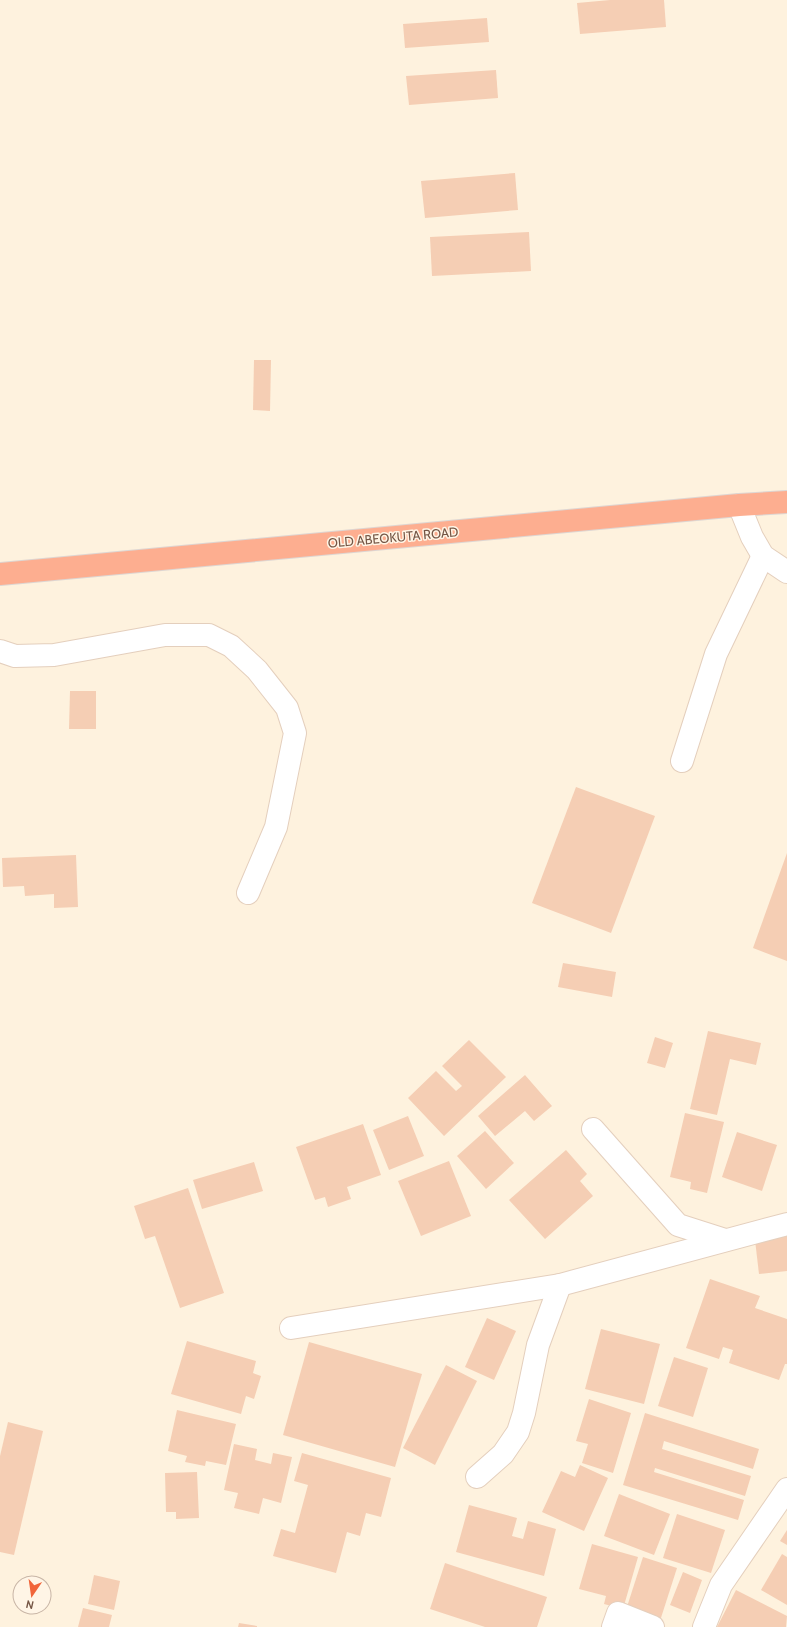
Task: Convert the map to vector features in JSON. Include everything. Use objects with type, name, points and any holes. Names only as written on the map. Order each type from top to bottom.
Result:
[{"type":"highway","name":"OLD ABEOKUTA ROAD","points":[[0,574],[739,505],[787,502]]},
{"type":"street","points":[[739,505],[752,537],[763,556],[787,572]]},
{"type":"street","points":[[682,761],[716,654],[763,556]]},
{"type":"street","points":[[0,651],[15,656],[54,655],[165,634],[209,634],[231,646],[257,670],[287,708],[295,733],[276,827],[248,893]]},
{"type":"street","points":[[593,1129],[678,1225],[725,1240]]},
{"type":"street","points":[[291,1328],[560,1285],[787,1224]]},
{"type":"street","points":[[477,1477],[503,1454],[518,1432],[524,1413],[538,1345],[560,1285]]},
{"type":"street","points":[[704,1627],[721,1585],[787,1489]]},
{"type":"street","points":[[612,1627],[618,1613],[653,1627]]},
{"type":"building","points":[[610,0],[664,0],[666,27],[580,34],[577,3]]},
{"type":"building","points":[[487,18],[489,42],[405,48],[403,24]]},
{"type":"building","points":[[496,70],[498,98],[409,105],[406,76]]},
{"type":"building","points":[[515,173],[518,210],[425,218],[421,181]]},
{"type":"building","points":[[529,232],[531,271],[432,276],[430,237]]},
{"type":"building","points":[[254,360],[271,360],[270,411],[253,410]]},
{"type":"building","points":[[70,691],[96,691],[96,729],[69,729]]},
{"type":"building","points":[[576,787],[655,816],[611,933],[532,903]]},
{"type":"building","points":[[787,853],[787,961],[753,948]]},
{"type":"building","points":[[76,855],[78,907],[54,908],[54,894],[25,896],[24,886],[3,887],[2,858]]},
{"type":"building","points":[[563,963],[616,972],[612,997],[558,987]]},
{"type":"building","points":[[708,1031],[761,1043],[756,1065],[730,1059],[717,1115],[690,1109]]},
{"type":"building","points":[[655,1037],[673,1043],[665,1068],[647,1063]]},
{"type":"building","points":[[469,1040],[506,1077],[444,1136],[408,1098],[436,1071],[456,1091],[462,1086],[442,1066]]},
{"type":"building","points":[[525,1075],[552,1106],[534,1121],[525,1111],[495,1136],[478,1116]]},
{"type":"building","points":[[685,1113],[724,1122],[707,1193],[690,1189],[691,1182],[670,1177]]},
{"type":"building","points":[[408,1116],[424,1156],[389,1170],[373,1130]]},
{"type":"building","points":[[363,1124],[381,1175],[347,1187],[351,1199],[328,1207],[325,1197],[315,1200],[296,1147]]},
{"type":"building","points":[[485,1131],[514,1163],[486,1189],[457,1156]]},
{"type":"building","points":[[737,1132],[777,1145],[762,1191],[722,1177]]},
{"type":"building","points":[[566,1150],[587,1174],[580,1181],[593,1196],[545,1239],[509,1200]]},
{"type":"building","points":[[449,1161],[471,1216],[421,1236],[398,1181]]},
{"type":"building","points":[[254,1162],[263,1191],[202,1209],[193,1180]]},
{"type":"building","points":[[188,1188],[224,1293],[180,1308],[155,1236],[145,1239],[134,1206]]},
{"type":"building","points":[[787,1236],[787,1271],[759,1274],[755,1240]]},
{"type":"building","points":[[710,1279],[760,1296],[755,1308],[787,1319],[787,1364],[785,1364],[779,1380],[729,1363],[733,1350],[723,1347],[719,1359],[686,1348]]},
{"type":"building","points":[[487,1318],[516,1331],[494,1380],[465,1367]]},
{"type":"building","points":[[601,1329],[660,1344],[644,1404],[585,1389]]},
{"type":"building","points":[[187,1341],[256,1361],[253,1373],[261,1376],[254,1399],[246,1396],[241,1414],[171,1394]]},
{"type":"building","points":[[309,1342],[422,1374],[395,1467],[283,1435]]},
{"type":"building","points":[[674,1357],[708,1368],[693,1417],[658,1406]]},
{"type":"building","points":[[446,1365],[477,1381],[435,1465],[403,1448]]},
{"type":"building","points":[[589,1399],[631,1413],[613,1473],[582,1463],[588,1444],[576,1441]]},
{"type":"building","points":[[177,1410],[236,1424],[226,1465],[206,1461],[205,1466],[185,1462],[187,1456],[168,1451]]},
{"type":"building","points":[[645,1413],[759,1449],[753,1469],[664,1441],[662,1449],[751,1476],[745,1496],[655,1468],[654,1472],[744,1500],[738,1520],[623,1485]]},
{"type":"building","points":[[8,1422],[43,1431],[14,1555],[0,1552],[0,1456]]},
{"type":"building","points":[[234,1444],[257,1449],[255,1460],[271,1464],[273,1453],[292,1457],[281,1503],[263,1498],[259,1514],[234,1508],[238,1493],[224,1490]]},
{"type":"building","points":[[302,1453],[391,1478],[381,1517],[366,1513],[360,1536],[347,1532],[336,1573],[273,1556],[281,1529],[295,1533],[308,1485],[294,1481]]},
{"type":"building","points":[[580,1465],[608,1478],[584,1531],[542,1512],[561,1471],[575,1477]]},
{"type":"building","points":[[197,1472],[199,1518],[176,1519],[176,1512],[166,1512],[165,1473]]},
{"type":"building","points":[[619,1494],[670,1514],[654,1555],[604,1536]]},
{"type":"building","points":[[469,1505],[517,1518],[512,1536],[523,1539],[528,1521],[556,1529],[544,1576],[456,1552]]},
{"type":"building","points":[[677,1514],[725,1530],[711,1573],[663,1558]]},
{"type":"building","points":[[787,1530],[787,1545],[780,1541]]},
{"type":"building","points":[[592,1544],[638,1557],[623,1609],[604,1604],[606,1596],[579,1589]]},
{"type":"building","points":[[782,1554],[787,1557],[787,1605],[761,1590]]},
{"type":"building","points":[[643,1557],[677,1568],[659,1624],[625,1613]]},
{"type":"building","points":[[445,1563],[547,1597],[537,1627],[485,1627],[430,1609]]},
{"type":"building","points":[[683,1572],[702,1580],[690,1613],[670,1605]]},
{"type":"building","points":[[94,1575],[120,1581],[114,1610],[88,1604]]},
{"type":"building","points":[[736,1590],[787,1616],[786,1627],[717,1627]]},
{"type":"building","points":[[83,1608],[112,1615],[109,1627],[78,1627]]},
{"type":"building","points":[[239,1623],[257,1626],[257,1627],[238,1627]]}]
